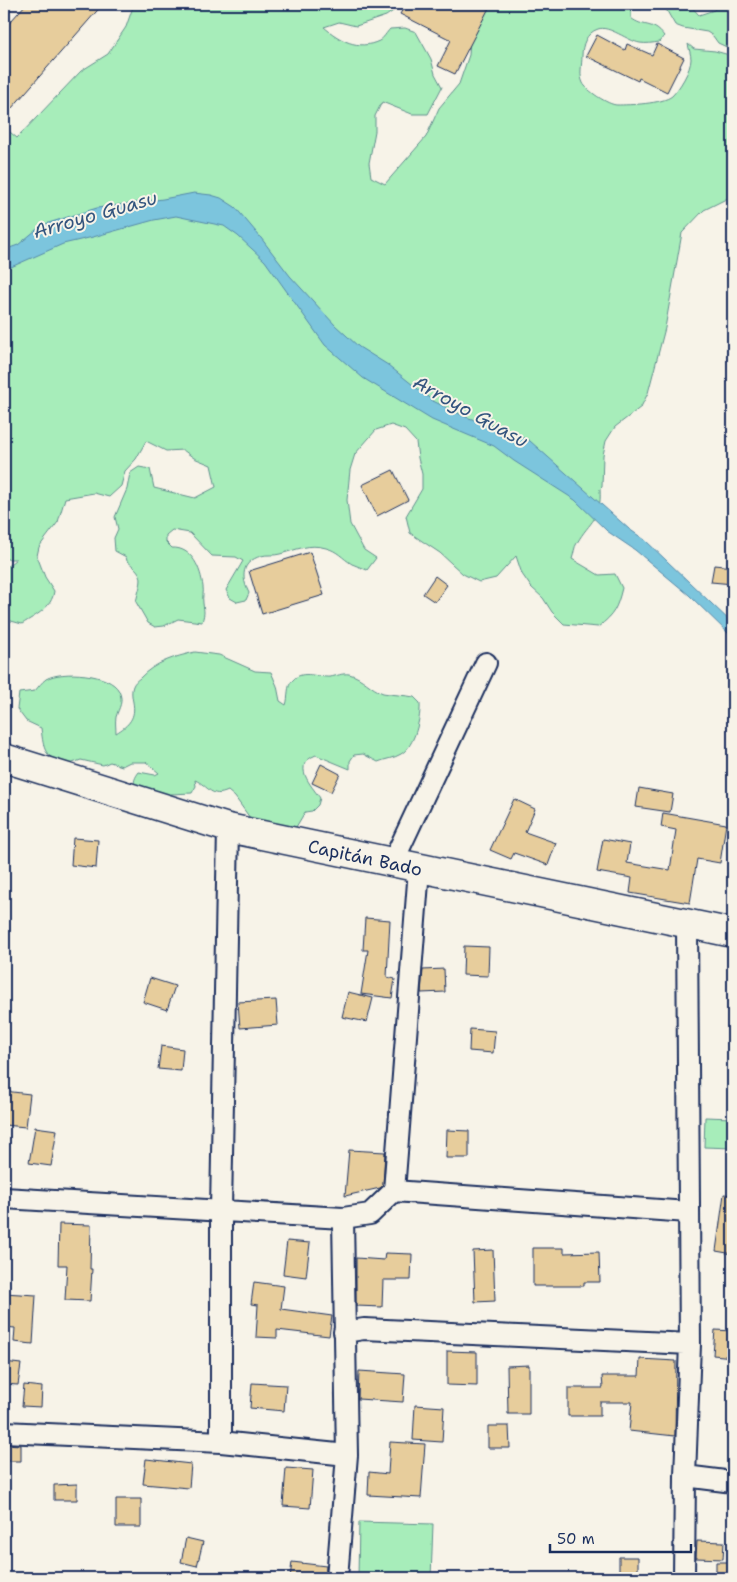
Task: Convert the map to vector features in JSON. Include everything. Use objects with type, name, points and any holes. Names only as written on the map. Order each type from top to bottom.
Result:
[{"type":"street","points":[[392,864],[486,663]]},
{"type":"street","name":"Capitán Bado","points":[[4,758],[228,828],[392,864],[733,933]]},
{"type":"street","points":[[221,1442],[221,1210],[228,828]]},
{"type":"street","points":[[4,1198],[343,1218],[370,1214],[394,1191],[419,869]]},
{"type":"street","points":[[684,1578],[685,1476],[690,1344],[687,924]]},
{"type":"street","points":[[394,1191],[688,1212]]},
{"type":"street","points":[[337,1578],[347,1455],[343,1218]]},
{"type":"street","points":[[344,1332],[364,1328],[690,1344]]},
{"type":"street","points":[[4,1432],[221,1442],[347,1455]]},
{"type":"street","points":[[685,1476],[733,1482]]},
{"type":"green space","points":[[134,4],[400,4],[399,7],[386,16],[356,26],[339,22],[324,27],[342,40],[364,45],[379,41],[390,29],[405,28],[416,32],[431,59],[435,74],[442,87],[428,114],[412,114],[382,102],[375,116],[375,131],[369,163],[371,177],[385,184],[426,137],[439,108],[459,84],[469,55],[470,38],[487,4],[647,4],[637,5],[631,11],[631,18],[660,31],[664,36],[659,42],[640,43],[602,28],[590,33],[584,44],[581,70],[583,83],[598,97],[608,103],[617,105],[661,101],[672,96],[689,68],[691,59],[688,44],[694,49],[715,51],[733,56],[733,191],[730,197],[704,210],[682,233],[665,328],[648,393],[641,407],[615,427],[606,441],[603,455],[602,487],[600,489],[597,514],[576,545],[572,559],[599,575],[615,574],[622,588],[614,610],[608,619],[598,627],[564,624],[552,612],[543,598],[531,587],[522,574],[516,556],[496,578],[479,582],[463,574],[440,553],[410,533],[406,516],[422,489],[422,474],[416,442],[405,430],[391,425],[376,430],[355,454],[350,470],[347,500],[350,524],[364,550],[376,558],[367,570],[352,564],[334,551],[314,546],[278,555],[263,555],[254,559],[246,566],[244,576],[249,593],[246,600],[237,602],[230,598],[226,590],[243,561],[236,557],[212,556],[190,533],[172,530],[166,535],[166,542],[172,548],[185,551],[198,566],[203,589],[204,612],[202,622],[178,619],[164,626],[155,627],[148,623],[136,602],[141,583],[140,575],[127,561],[126,557],[115,551],[114,538],[118,529],[115,517],[127,489],[130,473],[139,467],[150,469],[154,488],[195,498],[216,487],[211,465],[194,458],[183,450],[166,451],[146,441],[136,459],[125,471],[121,486],[109,497],[94,493],[65,498],[58,522],[39,547],[37,556],[45,577],[54,591],[53,597],[47,607],[22,624],[4,619],[4,569],[16,559],[4,559],[4,127],[17,138],[81,71],[108,54],[126,27]]},
{"type":"green space","points":[[663,4],[689,4],[699,15],[714,10],[721,4],[733,4],[733,50],[718,43],[707,32],[675,25]]},
{"type":"green space","points":[[195,652],[219,655],[255,671],[271,672],[277,686],[280,701],[286,705],[288,688],[291,682],[297,677],[306,674],[330,677],[349,674],[383,693],[414,697],[420,703],[416,731],[406,750],[396,757],[378,762],[363,754],[354,755],[350,761],[350,769],[316,755],[309,759],[305,764],[305,775],[320,798],[318,805],[312,811],[305,812],[293,832],[255,825],[235,797],[228,791],[218,794],[214,793],[195,780],[196,786],[192,793],[171,794],[164,797],[135,787],[134,783],[139,772],[155,775],[159,773],[146,762],[130,762],[122,766],[110,762],[103,765],[81,760],[67,765],[59,762],[46,752],[41,728],[26,721],[17,709],[19,693],[35,691],[46,679],[53,676],[74,674],[96,677],[106,680],[119,691],[121,698],[116,719],[116,733],[128,724],[132,717],[134,708],[133,685],[146,672],[158,664]]},
{"type":"green space","points":[[705,1117],[733,1118],[733,1148],[704,1147]]},
{"type":"green space","points":[[359,1522],[433,1524],[431,1578],[358,1578]]},
{"type":"water","name":"Arroyo Guasu","points":[[194,193],[221,198],[235,207],[290,276],[335,325],[359,347],[388,365],[433,401],[466,417],[505,430],[530,441],[629,529],[645,540],[733,624],[733,638],[689,595],[635,550],[607,531],[575,500],[494,446],[432,420],[363,378],[325,345],[265,261],[224,226],[176,216],[154,220],[63,244],[11,267],[4,268],[4,250],[18,245],[42,225],[97,208]]},
{"type":"building","points":[[26,4],[103,4],[4,117],[4,29]]},
{"type":"building","points":[[406,4],[491,4],[455,74],[438,66],[451,40],[400,14]]},
{"type":"building","points":[[597,35],[625,50],[627,44],[652,55],[657,44],[684,58],[667,92],[639,78],[638,81],[586,56]]},
{"type":"building","points":[[393,470],[408,500],[377,516],[362,485]]},
{"type":"building","points":[[310,552],[324,595],[262,614],[249,571]]},
{"type":"building","points":[[714,565],[733,567],[733,584],[711,582]]},
{"type":"building","points":[[435,576],[447,585],[435,602],[423,594]]},
{"type":"building","points":[[321,764],[340,774],[331,792],[312,783]]},
{"type":"building","points":[[639,788],[673,794],[670,812],[636,807]]},
{"type":"building","points":[[514,799],[535,809],[525,832],[556,843],[548,865],[514,853],[511,859],[490,850]]},
{"type":"building","points":[[663,813],[726,824],[720,863],[697,859],[690,903],[630,893],[632,878],[597,872],[603,839],[630,844],[627,863],[670,870],[676,830],[661,827]]},
{"type":"building","points":[[73,838],[98,840],[96,868],[71,865]]},
{"type":"building","points":[[365,918],[390,920],[387,977],[395,979],[392,998],[361,994],[368,950],[363,950]]},
{"type":"building","points":[[464,946],[489,947],[488,976],[463,975]]},
{"type":"building","points":[[444,969],[445,992],[421,993],[423,970]]},
{"type":"building","points":[[150,978],[175,986],[167,1010],[143,1002]]},
{"type":"building","points":[[348,992],[373,998],[367,1022],[342,1017]]},
{"type":"building","points":[[276,1000],[278,1025],[240,1028],[238,1002]]},
{"type":"building","points":[[470,1029],[495,1031],[493,1053],[469,1051]]},
{"type":"building","points":[[161,1046],[183,1049],[181,1071],[158,1069]]},
{"type":"building","points":[[4,1091],[30,1094],[26,1127],[4,1125]]},
{"type":"building","points":[[35,1127],[57,1130],[51,1166],[29,1163]]},
{"type":"building","points":[[447,1130],[469,1131],[469,1158],[446,1158]]},
{"type":"building","points":[[349,1150],[385,1152],[383,1186],[345,1196]]},
{"type":"building","points":[[724,1194],[733,1195],[733,1254],[716,1251]]},
{"type":"building","points":[[59,1224],[91,1225],[90,1269],[92,1269],[90,1301],[65,1300],[67,1265],[58,1265]]},
{"type":"building","points":[[287,1241],[310,1243],[306,1277],[283,1274]]},
{"type":"building","points":[[533,1248],[564,1248],[564,1253],[599,1252],[600,1282],[584,1282],[584,1286],[533,1286]]},
{"type":"building","points":[[493,1250],[495,1301],[475,1302],[473,1251]]},
{"type":"building","points":[[385,1253],[412,1254],[411,1280],[383,1280],[382,1307],[356,1306],[356,1258],[384,1260]]},
{"type":"building","points":[[254,1282],[284,1286],[281,1309],[332,1316],[329,1336],[277,1330],[277,1338],[256,1337],[258,1305],[251,1304]]},
{"type":"building","points":[[4,1293],[36,1295],[33,1344],[14,1342],[15,1328],[4,1327]]},
{"type":"building","points":[[715,1330],[733,1331],[733,1357],[713,1355]]},
{"type":"building","points":[[447,1351],[477,1352],[477,1386],[447,1385]]},
{"type":"building","points":[[640,1359],[676,1361],[675,1436],[629,1431],[632,1402],[600,1402],[600,1416],[568,1416],[568,1388],[603,1388],[602,1376],[639,1376]]},
{"type":"building","points":[[4,1362],[21,1364],[18,1385],[4,1384]]},
{"type":"building","points":[[529,1365],[529,1414],[508,1414],[507,1366]]},
{"type":"building","points":[[359,1371],[405,1374],[403,1402],[358,1399]]},
{"type":"building","points":[[252,1383],[286,1385],[284,1411],[250,1408]]},
{"type":"building","points":[[24,1385],[42,1387],[41,1407],[22,1406]]},
{"type":"building","points":[[415,1405],[444,1407],[442,1442],[413,1440]]},
{"type":"building","points":[[488,1426],[509,1426],[510,1448],[488,1448]]},
{"type":"building","points":[[390,1442],[425,1444],[421,1498],[368,1495],[369,1472],[388,1474]]},
{"type":"building","points":[[4,1444],[21,1445],[21,1461],[4,1461]]},
{"type":"building","points":[[146,1459],[191,1464],[189,1488],[143,1484]]},
{"type":"building","points":[[286,1468],[313,1470],[310,1508],[283,1506]]},
{"type":"building","points":[[77,1484],[77,1500],[54,1500],[54,1485]]},
{"type":"building","points":[[116,1499],[141,1499],[141,1527],[116,1527]]},
{"type":"building","points":[[186,1538],[203,1542],[197,1566],[181,1562]]},
{"type":"building","points":[[697,1541],[724,1542],[723,1559],[696,1558]]},
{"type":"building","points":[[619,1557],[638,1557],[638,1578],[619,1578]]},
{"type":"building","points":[[292,1562],[326,1566],[325,1578],[290,1578]]},
{"type":"building","points":[[716,1562],[733,1562],[733,1578],[716,1578]]}]
